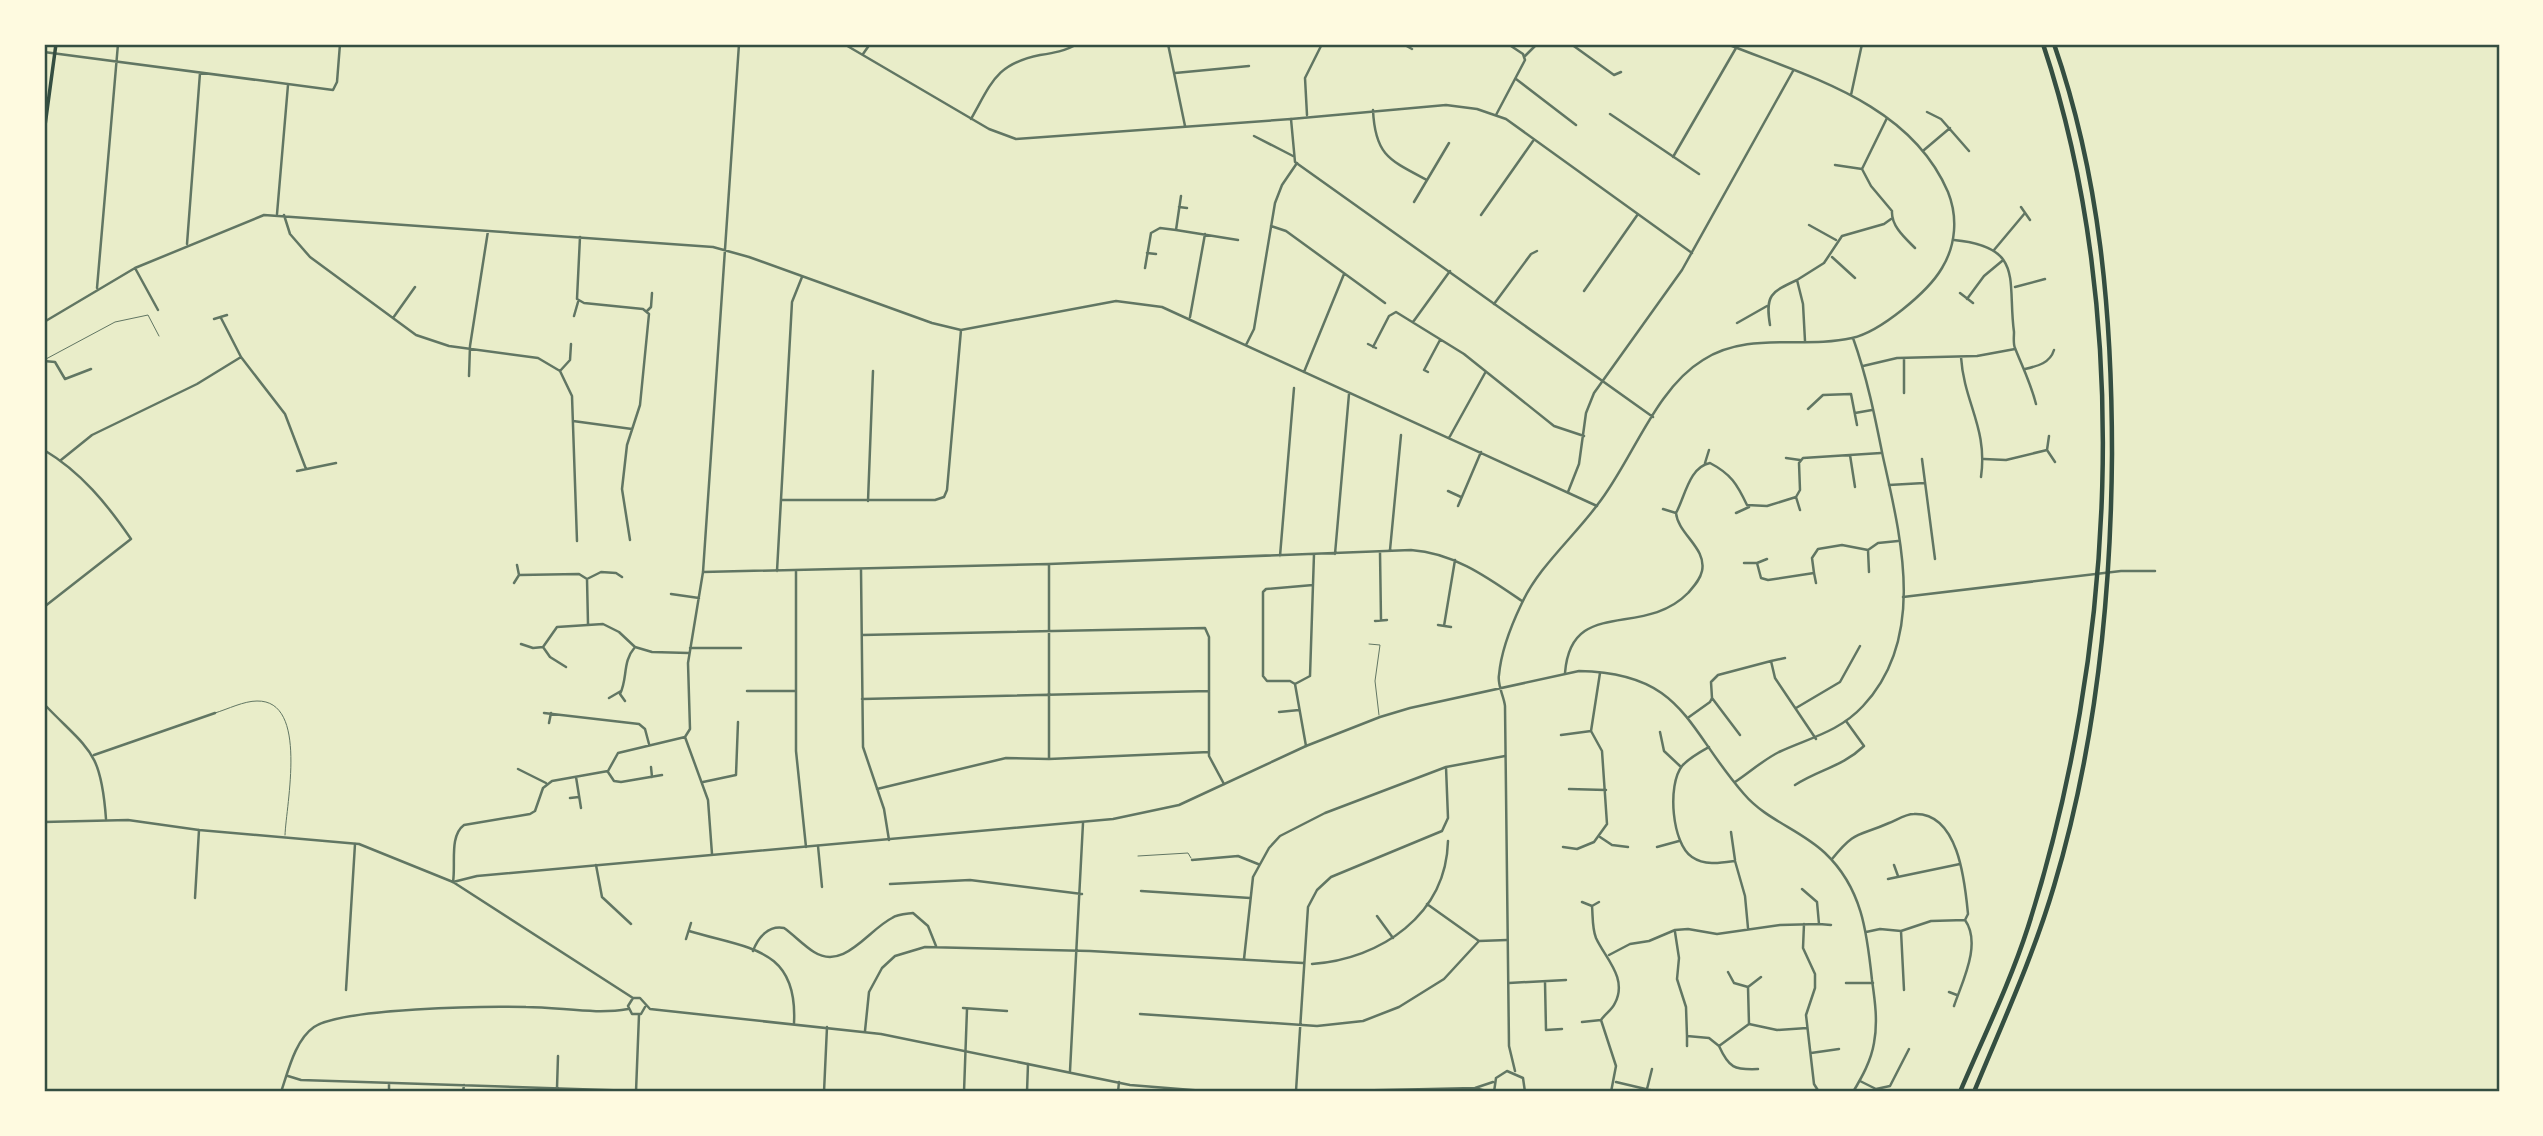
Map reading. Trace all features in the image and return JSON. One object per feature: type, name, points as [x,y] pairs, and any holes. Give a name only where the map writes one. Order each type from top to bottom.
[{"type":"highway","points":[[1960,1092],[2027,930],[2050,849],[2081,711],[2097,581],[2100,401],[2090,250],[2074,160],[2043,44]]},
{"type":"highway","points":[[1973,1092],[2021,979],[2054,886],[2092,713],[2109,581],[2112,401],[2102,249],[2086,158],[2054,44]]},
{"type":"main road","points":[[44,133],[56,44]]},
{"type":"street","points":[[97,289],[118,44]]},
{"type":"street","points":[[44,52],[335,89],[340,44]]},
{"type":"street","points":[[608,771],[618,753],[685,737],[690,729],[690,651],[703,572],[739,44]]},
{"type":"street","points":[[844,44],[996,133],[1022,140],[1446,105],[1496,115],[1534,139],[1692,253]]},
{"type":"street","points":[[863,54],[870,44]]},
{"type":"street","points":[[971,119],[1005,66],[1020,59],[1063,51],[1077,44]]},
{"type":"street","points":[[1168,44],[1185,126]]},
{"type":"street","points":[[1307,115],[1305,78],[1322,44]]},
{"type":"street","points":[[1404,44],[1412,49]]},
{"type":"street","points":[[1508,44],[1525,56]]},
{"type":"street","points":[[1496,115],[1525,56],[1537,44]]},
{"type":"street","points":[[1571,44],[1614,75],[1621,72]]},
{"type":"street","points":[[1475,1088],[1493,1082],[1507,1070],[1510,1056],[1505,706],[1499,675],[1522,601],[1597,506],[1680,377],[1704,359],[1743,344],[1853,338],[1888,320],[1922,294],[1940,272],[1954,240],[1951,199],[1940,173],[1924,150],[1887,118],[1851,95],[1727,44]]},
{"type":"street","points":[[1851,95],[1862,44]]},
{"type":"street","points":[[1673,157],[1736,48]]},
{"type":"street","points":[[1174,73],[1249,66]]},
{"type":"street","points":[[1567,492],[1579,464],[1586,413],[1603,382],[1692,253],[1793,71]]},
{"type":"street","points":[[187,244],[201,73]]},
{"type":"street","points":[[1516,79],[1576,125]]},
{"type":"street","points":[[277,214],[288,84]]},
{"type":"street","points":[[1373,110],[1376,140],[1385,155],[1427,180]]},
{"type":"street","points":[[1927,112],[1941,118],[1969,151]]},
{"type":"street","points":[[1610,114],[1699,174]]},
{"type":"street","points":[[1862,169],[1887,118]]},
{"type":"street","points":[[1291,119],[1293,156],[1297,163],[1653,417]]},
{"type":"street","points":[[1924,150],[1950,128]]},
{"type":"street","points":[[1254,136],[1293,156]]},
{"type":"street","points":[[1480,215],[1534,139]]},
{"type":"street","points":[[1414,202],[1448,143]]},
{"type":"street","points":[[1246,345],[1254,329],[1278,193],[1297,163]]},
{"type":"street","points":[[1835,165],[1862,169]]},
{"type":"street","points":[[1862,169],[1871,186],[1892,211],[1891,219],[1915,248]]},
{"type":"street","points":[[1176,230],[1181,196]]},
{"type":"street","points":[[1179,206],[1187,208]]},
{"type":"street","points":[[2021,207],[2030,220]]},
{"type":"street","points":[[1994,250],[2025,213]]},
{"type":"street","points":[[1584,291],[1638,214]]},
{"type":"street","points":[[44,322],[135,268],[187,244],[264,215],[725,250],[932,323],[961,330],[1116,301],[1162,307],[1597,506]]},
{"type":"street","points":[[284,215],[287,230],[299,248],[393,318],[427,339],[470,349],[538,358],[560,371],[570,390],[577,541]]},
{"type":"street","points":[[1737,323],[1767,306],[1776,290],[1815,271],[1831,256],[1836,240],[1848,232],[1884,224],[1891,219]]},
{"type":"street","points":[[1809,225],[1836,240]]},
{"type":"street","points":[[1271,226],[1286,231],[1385,303]]},
{"type":"street","points":[[1145,268],[1153,232],[1160,228],[1238,240]]},
{"type":"street","points":[[469,376],[470,349],[488,230]]},
{"type":"street","points":[[1229,238],[1230,232]]},
{"type":"street","points":[[1190,318],[1205,234]]},
{"type":"street","points":[[574,316],[579,301],[576,293],[580,237]]},
{"type":"street","points":[[1954,240],[1994,250],[2009,270],[2013,287],[2011,298],[2015,349],[2025,369],[2036,404]]},
{"type":"street","points":[[1494,304],[1531,254],[1537,251]]},
{"type":"street","points":[[1147,253],[1156,254]]},
{"type":"street","points":[[1831,256],[1855,278]]},
{"type":"street","points":[[1967,299],[1984,276],[2002,261]]},
{"type":"street","points":[[135,268],[158,310]]},
{"type":"street","points":[[1413,322],[1450,271]]},
{"type":"street","points":[[1304,372],[1344,274]]},
{"type":"street","points":[[777,571],[792,302],[802,277]]},
{"type":"street","points":[[2013,287],[2045,279]]},
{"type":"street","points":[[1797,280],[1803,304],[1805,341]]},
{"type":"street","points":[[393,318],[415,288]]},
{"type":"street","points":[[647,311],[651,307],[652,293]]},
{"type":"street","points":[[1960,293],[1973,303]]},
{"type":"street","points":[[579,301],[647,311]]},
{"type":"street","points":[[1767,306],[1770,324]]},
{"type":"street","points":[[630,540],[622,488],[632,429],[641,401],[650,318],[647,311]]},
{"type":"street","points":[[1368,344],[1375,347],[1382,325],[1394,311],[1485,372],[1554,426],[1584,436]]},
{"type":"street","points":[[214,318],[227,315]]},
{"type":"street","points":[[221,318],[241,358],[285,414],[306,469]]},
{"type":"street","points":[[782,500],[935,500],[946,494],[961,330]]},
{"type":"street","points":[[1735,782],[1772,756],[1816,739],[1846,721],[1876,690],[1891,664],[1901,633],[1903,597],[1889,485],[1863,366],[1853,338]]},
{"type":"street","points":[[1424,370],[1440,340]]},
{"type":"street","points":[[560,371],[570,360],[571,344]]},
{"type":"street","points":[[1863,366],[1904,357],[1961,357],[2015,349]]},
{"type":"street","points":[[2025,369],[2052,358],[2054,349]]},
{"type":"street","points":[[1904,357],[1904,393]]},
{"type":"street","points":[[1961,357],[1964,386],[1978,420],[1983,459],[1981,477]]},
{"type":"street","points":[[61,460],[92,435],[197,384],[241,358]]},
{"type":"street","points":[[45,360],[57,364],[65,379],[91,369]]},
{"type":"street","points":[[868,501],[873,371]]},
{"type":"street","points":[[1450,438],[1485,372]]},
{"type":"street","points":[[1280,556],[1294,388]]},
{"type":"street","points":[[1335,554],[1350,392]]},
{"type":"street","points":[[1808,409],[1823,396],[1851,394],[1857,425]]},
{"type":"street","points":[[1855,413],[1873,410]]},
{"type":"street","points":[[573,421],[632,429]]},
{"type":"street","points":[[1390,551],[1401,435]]},
{"type":"street","points":[[2049,436],[2047,450],[2055,462]]},
{"type":"street","points":[[1394,440],[1400,441]]},
{"type":"street","points":[[44,450],[61,460],[111,510],[131,539],[44,607]]},
{"type":"street","points":[[1676,513],[1693,475],[1705,463],[1709,450]]},
{"type":"street","points":[[1983,459],[2006,460],[2047,450]]},
{"type":"street","points":[[1458,506],[1481,452]]},
{"type":"street","points":[[1786,458],[1800,460],[1805,457],[1882,453]]},
{"type":"street","points":[[1850,455],[1855,486]]},
{"type":"street","points":[[1922,459],[1935,559]]},
{"type":"street","points":[[1736,513],[1749,506],[1774,504],[1796,497],[1799,492],[1800,460]]},
{"type":"street","points":[[297,471],[336,463]]},
{"type":"street","points":[[1705,463],[1714,465],[1733,478],[1749,506]]},
{"type":"street","points":[[1889,485],[1924,483]]},
{"type":"street","points":[[1448,492],[1461,497]]},
{"type":"street","points":[[1796,497],[1800,510]]},
{"type":"street","points":[[1565,673],[1569,647],[1589,626],[1666,611],[1698,583],[1703,569],[1701,556],[1676,513],[1663,509]]},
{"type":"street","points":[[1816,583],[1812,558],[1818,549],[1847,545],[1868,550],[1878,543],[1898,541]]},
{"type":"street","points":[[1868,550],[1869,572]]},
{"type":"street","points":[[703,572],[1049,565],[1390,551],[1437,552],[1456,559],[1522,601]]},
{"type":"street","points":[[1380,552],[1381,620]]},
{"type":"street","points":[[1295,684],[1310,676],[1314,554]]},
{"type":"street","points":[[1444,626],[1456,559]]},
{"type":"street","points":[[1744,562],[1757,563],[1767,559]]},
{"type":"street","points":[[1757,563],[1764,580],[1814,573]]},
{"type":"street","points":[[514,583],[519,575],[517,565]]},
{"type":"street","points":[[1049,565],[1049,760]]},
{"type":"street","points":[[861,570],[863,747],[877,789],[889,841]]},
{"type":"street","points":[[796,571],[796,751],[806,847]]},
{"type":"street","points":[[1903,597],[2121,571],[2155,571]]},
{"type":"street","points":[[519,575],[574,574],[587,579],[601,572],[616,573],[622,577]]},
{"type":"street","points":[[587,579],[588,624]]},
{"type":"street","points":[[1295,684],[1290,681],[1267,681],[1263,676],[1263,592],[1266,589],[1313,585]]},
{"type":"street","points":[[671,594],[699,598]]},
{"type":"street","points":[[1375,621],[1387,620]]},
{"type":"street","points":[[543,647],[556,627],[588,624],[605,625],[635,647],[652,652],[741,648]]},
{"type":"street","points":[[1438,625],[1451,627]]},
{"type":"street","points":[[862,635],[1205,628],[1209,632],[1209,752],[1224,784]]},
{"type":"street","points":[[521,644],[533,648],[543,647]]},
{"type":"street","points":[[1796,708],[1840,682],[1860,646]]},
{"type":"street","points":[[543,647],[550,657],[566,667]]},
{"type":"street","points":[[609,698],[624,687],[627,657],[635,647]]},
{"type":"street","points":[[1740,734],[1712,698],[1711,682],[1718,675],[1786,658]]},
{"type":"street","points":[[1771,661],[1775,678],[1816,739]]},
{"type":"street","points":[[1563,847],[1586,846],[1600,837],[1608,817],[1602,751],[1591,731],[1600,672]]},
{"type":"street","points":[[453,882],[474,876],[1083,823],[1179,805],[1306,746],[1410,708],[1565,673],[1600,672],[1655,686],[1689,717],[1752,802],[1805,836],[1832,859],[1856,895],[1866,932],[1876,1013],[1874,1045],[1860,1082],[1853,1092]]},
{"type":"street","points":[[1295,684],[1306,746]]},
{"type":"street","points":[[621,691],[625,701]]},
{"type":"street","points":[[747,691],[795,691]]},
{"type":"street","points":[[862,699],[1209,691]]},
{"type":"street","points":[[1689,717],[1712,698]]},
{"type":"street","points":[[44,704],[94,755],[102,774],[106,819]]},
{"type":"street","points":[[1279,712],[1298,710]]},
{"type":"street","points":[[94,755],[215,713]]},
{"type":"street","points":[[544,713],[639,724],[645,729],[649,745]]},
{"type":"street","points":[[549,723],[551,713]]},
{"type":"street","points":[[1846,721],[1869,752]]},
{"type":"street","points":[[701,782],[736,775],[738,722]]},
{"type":"street","points":[[1561,735],[1591,731]]},
{"type":"street","points":[[1660,732],[1664,751],[1681,767]]},
{"type":"street","points":[[685,737],[708,800],[712,854]]},
{"type":"street","points":[[1795,785],[1819,771],[1838,767],[1864,746]]},
{"type":"street","points":[[1709,747],[1681,767],[1673,793],[1679,841],[1685,852],[1695,860],[1714,863],[1735,861]]},
{"type":"street","points":[[877,789],[1000,759],[1049,760],[1209,752]]},
{"type":"street","points":[[1244,960],[1250,898],[1258,864],[1269,848],[1293,827],[1446,768],[1506,756]]},
{"type":"street","points":[[651,767],[652,777]]},
{"type":"street","points":[[1446,768],[1446,827],[1434,835],[1345,870],[1324,883],[1308,906],[1296,1092],[1475,1088],[1493,1092],[1493,1082]]},
{"type":"street","points":[[518,769],[547,784],[608,771]]},
{"type":"street","points":[[608,771],[618,782],[662,775]]},
{"type":"street","points":[[576,777],[581,808]]},
{"type":"street","points":[[453,882],[457,830],[472,821],[530,814],[535,811],[547,784]]},
{"type":"street","points":[[1569,789],[1606,790]]},
{"type":"street","points":[[570,798],[579,797]]},
{"type":"street","points":[[1832,859],[1856,834],[1912,813],[1922,814],[1948,833],[1961,864],[1968,914],[1965,920],[1956,923],[1931,921],[1902,931],[1866,932]]},
{"type":"street","points":[[44,822],[106,819],[355,844],[453,882],[633,998],[643,1000],[645,1007]]},
{"type":"street","points":[[1070,1071],[1082,894],[1083,823]]},
{"type":"street","points":[[195,898],[199,830]]},
{"type":"street","points":[[1731,832],[1735,861],[1746,901],[1748,930]]},
{"type":"street","points":[[1600,837],[1612,845],[1628,847]]},
{"type":"street","points":[[1312,964],[1358,956],[1393,938],[1411,924],[1427,904],[1444,873],[1448,841]]},
{"type":"street","points":[[1657,847],[1679,841]]},
{"type":"street","points":[[345,990],[355,844]]},
{"type":"street","points":[[818,846],[822,887]]},
{"type":"street","points":[[1192,860],[1238,856],[1258,864]]},
{"type":"street","points":[[1888,879],[1961,864]]},
{"type":"street","points":[[596,865],[602,897],[631,924]]},
{"type":"street","points":[[1894,865],[1898,876]]},
{"type":"street","points":[[890,884],[970,880],[1082,894]]},
{"type":"street","points":[[1802,890],[1817,902],[1819,924]]},
{"type":"street","points":[[1140,891],[1250,898]]},
{"type":"street","points":[[1582,902],[1592,906]]},
{"type":"street","points":[[1592,906],[1599,902]]},
{"type":"street","points":[[1427,904],[1479,941],[1507,940]]},
{"type":"street","points":[[1582,1022],[1601,1020],[1616,1002],[1619,990],[1609,955],[1594,931],[1592,906]]},
{"type":"street","points":[[753,951],[757,941],[769,929],[778,927],[784,928],[816,953],[826,956],[846,954],[870,932],[895,916],[913,913],[928,926],[936,946]]},
{"type":"street","points":[[1377,916],[1393,938]]},
{"type":"street","points":[[1954,1006],[1971,946],[1972,934],[1965,920]]},
{"type":"street","points":[[686,939],[691,923]]},
{"type":"street","points":[[1804,924],[1803,948],[1815,974],[1815,988],[1807,1007],[1807,1028],[1814,1084],[1819,1092]]},
{"type":"street","points":[[1609,955],[1630,944],[1649,941],[1675,930],[1688,929],[1717,934],[1804,924],[1830,925]]},
{"type":"street","points":[[1675,930],[1679,958],[1677,979],[1686,1007],[1687,1046]]},
{"type":"street","points":[[689,931],[753,951],[775,961],[788,975],[795,998],[794,1023]]},
{"type":"street","points":[[1902,931],[1904,990]]},
{"type":"street","points":[[1140,1014],[1317,1026],[1343,1024],[1383,1014],[1444,979],[1479,941]]},
{"type":"street","points":[[865,1031],[869,992],[882,968],[895,956],[909,950],[936,946],[1077,950],[1303,963]]},
{"type":"street","points":[[1728,972],[1734,983],[1748,987]]},
{"type":"street","points":[[1748,987],[1761,977]]},
{"type":"street","points":[[1509,983],[1566,980]]},
{"type":"street","points":[[1545,982],[1546,1030],[1562,1029]]},
{"type":"street","points":[[1846,983],[1873,982]]},
{"type":"street","points":[[1748,987],[1749,1024]]},
{"type":"street","points":[[1949,992],[1957,995]]},
{"type":"street","points":[[628,1009],[633,998]]},
{"type":"street","points":[[281,1092],[304,1038],[312,1028],[333,1018],[383,1012],[524,1006],[606,1011],[628,1009]]},
{"type":"street","points":[[645,1007],[678,1014],[865,1031],[1119,1083],[1217,1092]]},
{"type":"street","points":[[288,1076],[301,1080],[636,1092],[639,1015],[645,1007]]},
{"type":"street","points":[[628,1009],[632,1014],[639,1015]]},
{"type":"street","points":[[964,1092],[967,1051],[965,1009],[1007,1012]]},
{"type":"street","points":[[1601,1020],[1614,1053],[1615,1082],[1611,1092]]},
{"type":"street","points":[[1718,1046],[1749,1024],[1777,1030],[1807,1028]]},
{"type":"street","points":[[824,1092],[827,1027]]},
{"type":"street","points":[[1687,1036],[1709,1038],[1718,1046],[1728,1066],[1733,1069],[1758,1069]]},
{"type":"street","points":[[1810,1053],[1839,1049]]},
{"type":"street","points":[[1860,1082],[1876,1089],[1890,1086],[1909,1049]]},
{"type":"street","points":[[557,1088],[558,1056]]},
{"type":"street","points":[[1510,1056],[1515,1072]]},
{"type":"street","points":[[1027,1092],[1028,1064]]},
{"type":"street","points":[[1647,1089],[1653,1069]]},
{"type":"street","points":[[1507,1070],[1523,1078],[1525,1092]]},
{"type":"street","points":[[1615,1082],[1654,1091]]},
{"type":"street","points":[[389,1083],[389,1092]]},
{"type":"street","points":[[1118,1092],[1119,1083]]},
{"type":"street","points":[[463,1092],[464,1085]]},
{"type":"street","points":[[974,1092],[980,1092]]},
{"type":"lane","points":[[45,360],[115,322],[148,315],[159,336]]},
{"type":"lane","points":[[1369,644],[1380,645],[1375,681],[1380,718]]},
{"type":"lane","points":[[215,713],[254,700],[261,701],[277,710],[286,725],[292,757],[284,837]]},
{"type":"lane","points":[[1138,856],[1188,853],[1192,860]]}]
